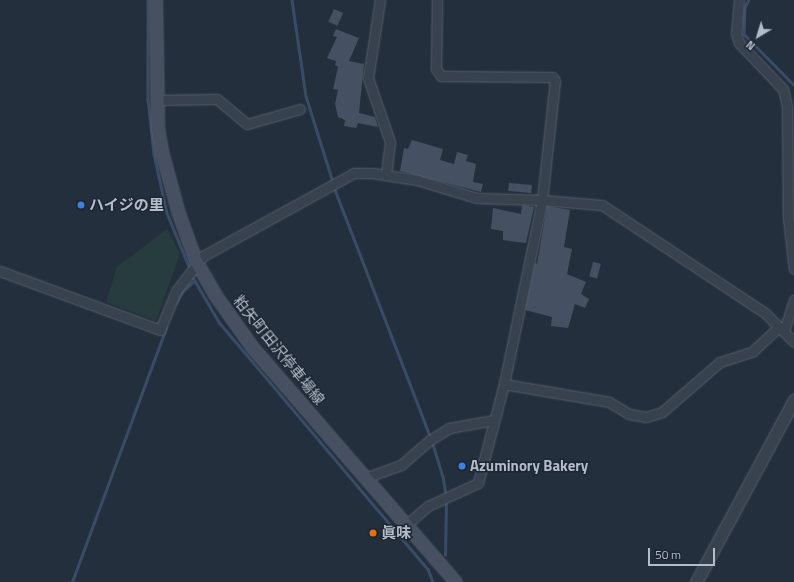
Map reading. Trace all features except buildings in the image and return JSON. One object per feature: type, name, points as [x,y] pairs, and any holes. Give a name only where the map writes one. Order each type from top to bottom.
[{"type":"main road","name":"粕矢町田沢停車場線","points":[[156,0],[158,129],[167,176],[196,261],[216,296],[253,348],[364,478],[456,582]]},
{"type":"street","points":[[380,0],[368,78],[390,142],[386,175]]},
{"type":"street","points":[[406,525],[421,510],[478,483],[504,384],[542,200],[555,78],[441,76],[436,69],[437,0]]},
{"type":"street","points":[[740,0],[736,33],[739,43],[783,90],[787,107],[786,173],[794,269]]},
{"type":"street","points":[[158,100],[217,99],[247,124],[300,109]]},
{"type":"street","points":[[0,271],[160,330],[176,291],[196,261],[219,245],[354,173],[386,175],[417,180],[477,198],[542,200],[602,205],[765,313],[794,342]]},
{"type":"street","points":[[504,384],[609,402],[629,414],[646,417],[662,412],[720,362],[753,350],[781,329],[794,300]]},
{"type":"street","points":[[696,582],[794,400]]},
{"type":"street","points":[[364,478],[395,468],[436,436],[449,428],[494,420]]},
{"type":"green space","points":[[167,229],[180,254],[156,321],[106,302],[117,267]]},
{"type":"waterway","points":[[148,0],[148,99],[154,154],[167,213],[190,269]]},
{"type":"waterway","points":[[292,0],[306,96],[333,182]]},
{"type":"waterway","points":[[749,0],[745,8],[744,34],[794,85]]},
{"type":"waterway","points":[[334,187],[433,444],[443,476],[446,496]]},
{"type":"waterway","points":[[191,274],[219,322],[428,569],[433,582]]},
{"type":"waterway","points":[[176,303],[183,291],[194,281]]},
{"type":"waterway","points":[[72,582],[166,328]]},
{"type":"waterway","points":[[445,555],[446,501]]},
{"type":"place","name":"ハイジの里","points":[[81,205]]},
{"type":"place","name":"Azuminory Bakery","points":[[462,466]]},
{"type":"place","name":"眞味","points":[[373,533]]}]
